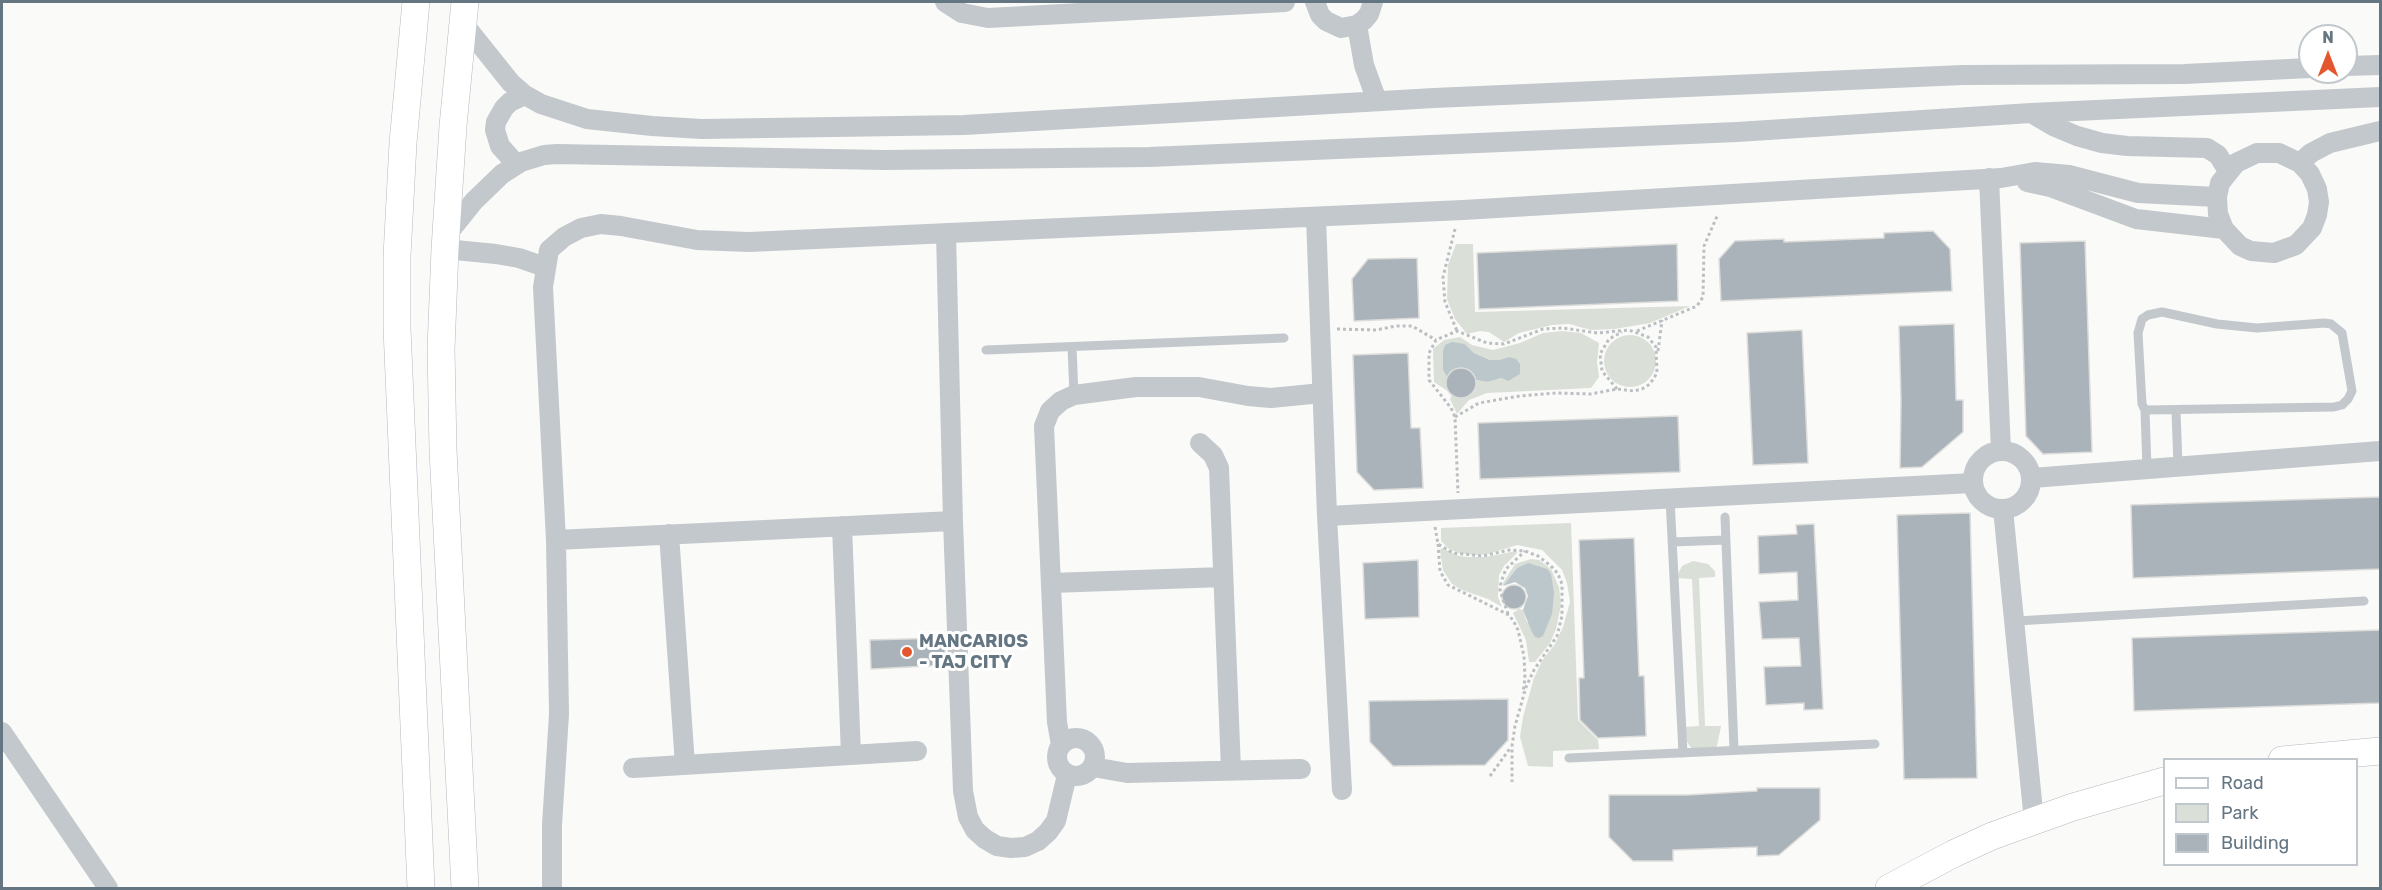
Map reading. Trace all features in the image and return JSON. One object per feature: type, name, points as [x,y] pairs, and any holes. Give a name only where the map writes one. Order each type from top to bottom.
[{"type":"main road","points":[[416,2],[403,143],[397,256],[397,328],[421,888]]},
{"type":"main road","points":[[464,12],[446,243],[441,349],[443,450],[465,888]]},
{"type":"main road","points":[[2294,758],[2380,751]]},
{"type":"main road","points":[[1889,888],[1953,854],[2034,820],[2114,794],[2163,781]]},
{"type":"street","points":[[945,2],[962,13],[988,18],[1285,2]]},
{"type":"street","points":[[1316,2],[1320,15],[1333,26],[1341,28],[1357,25],[1369,14],[1373,2]]},
{"type":"street","points":[[464,12],[511,83],[525,95],[557,110],[587,118],[702,129],[975,124],[1377,101],[1963,75],[2186,74],[2298,69]]},
{"type":"street","points":[[1357,25],[1364,64],[1377,101]]},
{"type":"street","points":[[2358,66],[2380,65]]},
{"type":"street","points":[[516,164],[504,153],[495,130],[496,122],[510,102],[525,95]]},
{"type":"street","points":[[545,267],[519,258],[446,243],[489,184],[516,164],[544,155],[570,153],[885,160],[1149,157],[1737,132],[2031,113],[2380,97]]},
{"type":"street","points":[[2031,113],[2061,130],[2102,143],[2127,146],[2207,148],[2223,160],[2228,171]]},
{"type":"street","points":[[2300,163],[2311,153],[2330,143],[2380,131]]},
{"type":"street","points":[[2268,152],[2279,153],[2300,163],[2310,174],[2317,189],[2319,202],[2312,228],[2296,245],[2274,253],[2251,251],[2240,246],[2224,229],[2218,214],[2217,197],[2220,183],[2228,171],[2246,157],[2268,152]]},
{"type":"street","points":[[552,888],[552,825],[559,714],[556,540],[543,295],[549,250],[564,237],[581,228],[601,224],[621,225],[697,240],[749,242],[1463,210],[1995,178],[2034,172],[2069,175],[2138,193],[2217,197]]},
{"type":"street","points":[[1995,178],[2050,187],[2136,219],[2224,229]]},
{"type":"street","points":[[1995,178],[2001,450]]},
{"type":"street","points":[[1316,217],[1327,516],[1342,790]]},
{"type":"street","points":[[946,233],[963,791],[968,817],[975,830],[997,846],[1025,847],[1038,841],[1056,820],[1067,775]]},
{"type":"street","points":[[1061,745],[1076,738],[1087,741],[1094,750],[1093,767],[1084,775],[1073,777],[1062,771],[1057,762],[1061,745],[1057,722],[1044,426],[1055,405],[1074,395],[1115,388],[1199,387],[1271,398],[1322,393]]},
{"type":"street","points":[[1200,443],[1214,455],[1219,468],[1231,771]]},
{"type":"street","points":[[2001,450],[2012,452],[2022,458],[2029,467],[2032,478],[2030,489],[2024,499],[2015,506],[2003,509],[1983,502],[1976,494],[1973,483],[1974,471],[1980,460],[1989,453],[2001,450]]},
{"type":"street","points":[[2032,478],[2380,451]]},
{"type":"street","points":[[1327,516],[1973,483]]},
{"type":"street","points":[[2003,509],[2016,621],[2034,820]]},
{"type":"street","points":[[556,540],[953,521]]},
{"type":"street","points":[[842,526],[851,755]]},
{"type":"street","points":[[669,534],[685,765]]},
{"type":"street","points":[[1051,584],[1223,577]]},
{"type":"street","points":[[2,734],[108,888]]},
{"type":"street","points":[[633,768],[916,751]]},
{"type":"street","points":[[1093,767],[1127,773],[1301,769]]},
{"type":"lane","points":[[2145,410],[2342,405],[2352,391],[2342,333],[2331,324],[2324,323],[2278,327],[2237,327],[2154,312],[2142,319],[2138,333],[2142,404],[2145,410],[2147,469]]},
{"type":"lane","points":[[986,350],[1284,338]]},
{"type":"lane","points":[[1072,347],[1074,395]]},
{"type":"lane","points":[[2176,411],[2178,466]]},
{"type":"lane","points":[[1670,499],[1683,753]]},
{"type":"lane","points":[[1725,517],[1734,750]]},
{"type":"lane","points":[[1672,542],[1726,540]]},
{"type":"lane","points":[[2016,621],[2364,602]]},
{"type":"lane","points":[[1569,758],[1875,744]]},
{"type":"path","points":[[1635,332],[1686,312],[1697,306],[1703,297],[1704,246],[1726,194]]},
{"type":"path","points":[[1457,331],[1445,302],[1443,277],[1454,231],[1463,210]]},
{"type":"path","points":[[1455,417],[1479,403],[1520,396],[1634,391],[1650,384],[1657,373],[1662,320]]},
{"type":"path","points":[[1320,331],[1348,328],[1376,330],[1412,326],[1436,340]]},
{"type":"path","points":[[1459,509],[1455,417],[1451,408],[1429,381],[1429,353],[1436,340],[1457,331],[1487,343],[1504,344],[1543,329],[1563,328],[1597,333],[1629,330],[1648,337],[1658,353]]},
{"type":"path","points":[[1617,390],[1602,371],[1600,354],[1609,339],[1629,330]]},
{"type":"path","points":[[1431,511],[1438,544],[1440,571],[1448,585],[1509,615]]},
{"type":"path","points":[[1438,544],[1453,553],[1470,556],[1483,556],[1509,550],[1525,551],[1538,556],[1558,574],[1563,596],[1562,616],[1557,636],[1534,670],[1521,705]]},
{"type":"path","points":[[1512,782],[1512,746],[1525,678],[1524,656],[1518,630],[1509,615],[1500,590],[1506,569],[1525,551]]},
{"type":"path","points":[[1490,776],[1512,746]]},
{"type":"green space","points":[[1456,244],[1473,244],[1475,312],[1690,306],[1650,323],[1615,329],[1591,330],[1569,324],[1552,325],[1519,333],[1504,342],[1489,332],[1480,331],[1467,334],[1455,319],[1447,299],[1448,265]]},
{"type":"green space","points":[[1562,331],[1581,333],[1599,343],[1597,362],[1599,377],[1591,388],[1487,393],[1469,400],[1457,414],[1450,399],[1452,395],[1467,397],[1475,391],[1476,380],[1488,382],[1501,378],[1508,381],[1509,357],[1490,360],[1474,353],[1465,344],[1443,370],[1447,377],[1449,392],[1434,382],[1433,349],[1444,340],[1460,337],[1472,345],[1493,350],[1520,343],[1543,333]]},
{"type":"green space","points":[[1625,335],[1635,335],[1649,342],[1656,361],[1649,380],[1635,387],[1625,387],[1615,383],[1608,376],[1604,366],[1604,356],[1608,346],[1615,339]]},
{"type":"green space","points":[[1571,523],[1578,720],[1598,740],[1599,749],[1553,751],[1553,767],[1528,766],[1520,737],[1523,717],[1534,678],[1563,627],[1570,602],[1567,583],[1562,570],[1542,550],[1517,545],[1488,554],[1459,553],[1449,549],[1441,541],[1441,528]]},
{"type":"green space","points":[[1442,548],[1459,556],[1468,557],[1486,557],[1516,551],[1517,553],[1504,566],[1499,575],[1498,597],[1502,607],[1452,584],[1443,570],[1440,550]]},
{"type":"green space","points":[[1531,559],[1539,560],[1551,569],[1559,587],[1561,605],[1556,629],[1550,643],[1535,662],[1529,662],[1526,640],[1513,613],[1519,609],[1523,610],[1527,622],[1549,621],[1517,568],[1503,586],[1515,564]]},
{"type":"green space","points":[[1693,561],[1708,564],[1715,571],[1715,577],[1699,578],[1705,726],[1721,726],[1717,746],[1711,750],[1692,749],[1687,742],[1684,727],[1699,726],[1692,579],[1676,578],[1682,566]]},
{"type":"shaded area","points":[[1452,342],[1465,344],[1474,353],[1490,360],[1509,357],[1516,359],[1520,364],[1520,374],[1508,381],[1501,378],[1488,382],[1476,380],[1471,372],[1458,369],[1447,377],[1443,370],[1443,351],[1445,345]]},
{"type":"shaded area","points":[[1528,563],[1547,569],[1551,574],[1554,593],[1552,614],[1543,636],[1539,638],[1535,637],[1532,632],[1523,610],[1528,596],[1525,588],[1515,582],[1503,586],[1517,568]]},
{"type":"building","points":[[1933,231],[1950,249],[1952,291],[1721,301],[1719,259],[1735,241],[1784,239],[1784,242],[1884,238],[1884,233]]},
{"type":"building","points":[[2085,241],[2092,452],[2043,454],[2026,436],[2020,243]]},
{"type":"building","points":[[1677,244],[1678,301],[1479,309],[1477,253]]},
{"type":"building","points":[[1417,258],[1419,318],[1354,321],[1352,279],[1368,259]]},
{"type":"building","points":[[1954,324],[1956,400],[1963,400],[1963,432],[1922,467],[1900,468],[1899,326]]},
{"type":"building","points":[[1802,330],[1808,463],[1753,465],[1747,333]]},
{"type":"building","points":[[1408,353],[1411,428],[1420,428],[1423,488],[1374,490],[1357,472],[1353,355]]},
{"type":"building","points":[[1461,368],[1472,372],[1476,383],[1472,394],[1461,398],[1450,394],[1446,383],[1450,372]]},
{"type":"building","points":[[1678,416],[1680,472],[1480,479],[1478,423]]},
{"type":"building","points":[[2380,497],[2380,569],[2133,578],[2131,505]]},
{"type":"building","points":[[1970,513],[1977,778],[1904,779],[1897,515]]},
{"type":"building","points":[[1814,524],[1823,709],[1804,710],[1804,703],[1766,705],[1764,667],[1801,666],[1799,638],[1762,639],[1759,602],[1798,600],[1797,572],[1759,574],[1758,536],[1797,534],[1796,525]]},
{"type":"building","points":[[1634,538],[1639,676],[1644,676],[1646,736],[1598,738],[1580,720],[1579,678],[1584,678],[1579,540]]},
{"type":"building","points":[[1418,560],[1419,617],[1365,619],[1363,563]]},
{"type":"building","points":[[1514,585],[1519,586],[1525,592],[1525,602],[1519,608],[1514,609],[1509,608],[1503,602],[1502,597],[1503,592],[1509,586]]},
{"type":"building","points":[[2380,630],[2380,703],[2134,711],[2132,638]]},
{"type":"building","name":"MANCARIOS - TAJ CITY","points":[[944,638],[946,665],[871,669],[870,640]]},
{"type":"building","points":[[1508,699],[1508,740],[1485,765],[1393,766],[1370,742],[1369,701]]},
{"type":"building","points":[[1757,788],[1820,788],[1820,820],[1779,855],[1757,856],[1757,847],[1673,850],[1673,861],[1633,861],[1609,837],[1609,795],[1687,795],[1757,791]]},
{"type":"place","name":"MANCARIOS - TAJ CITY","points":[[907,652]]}]
